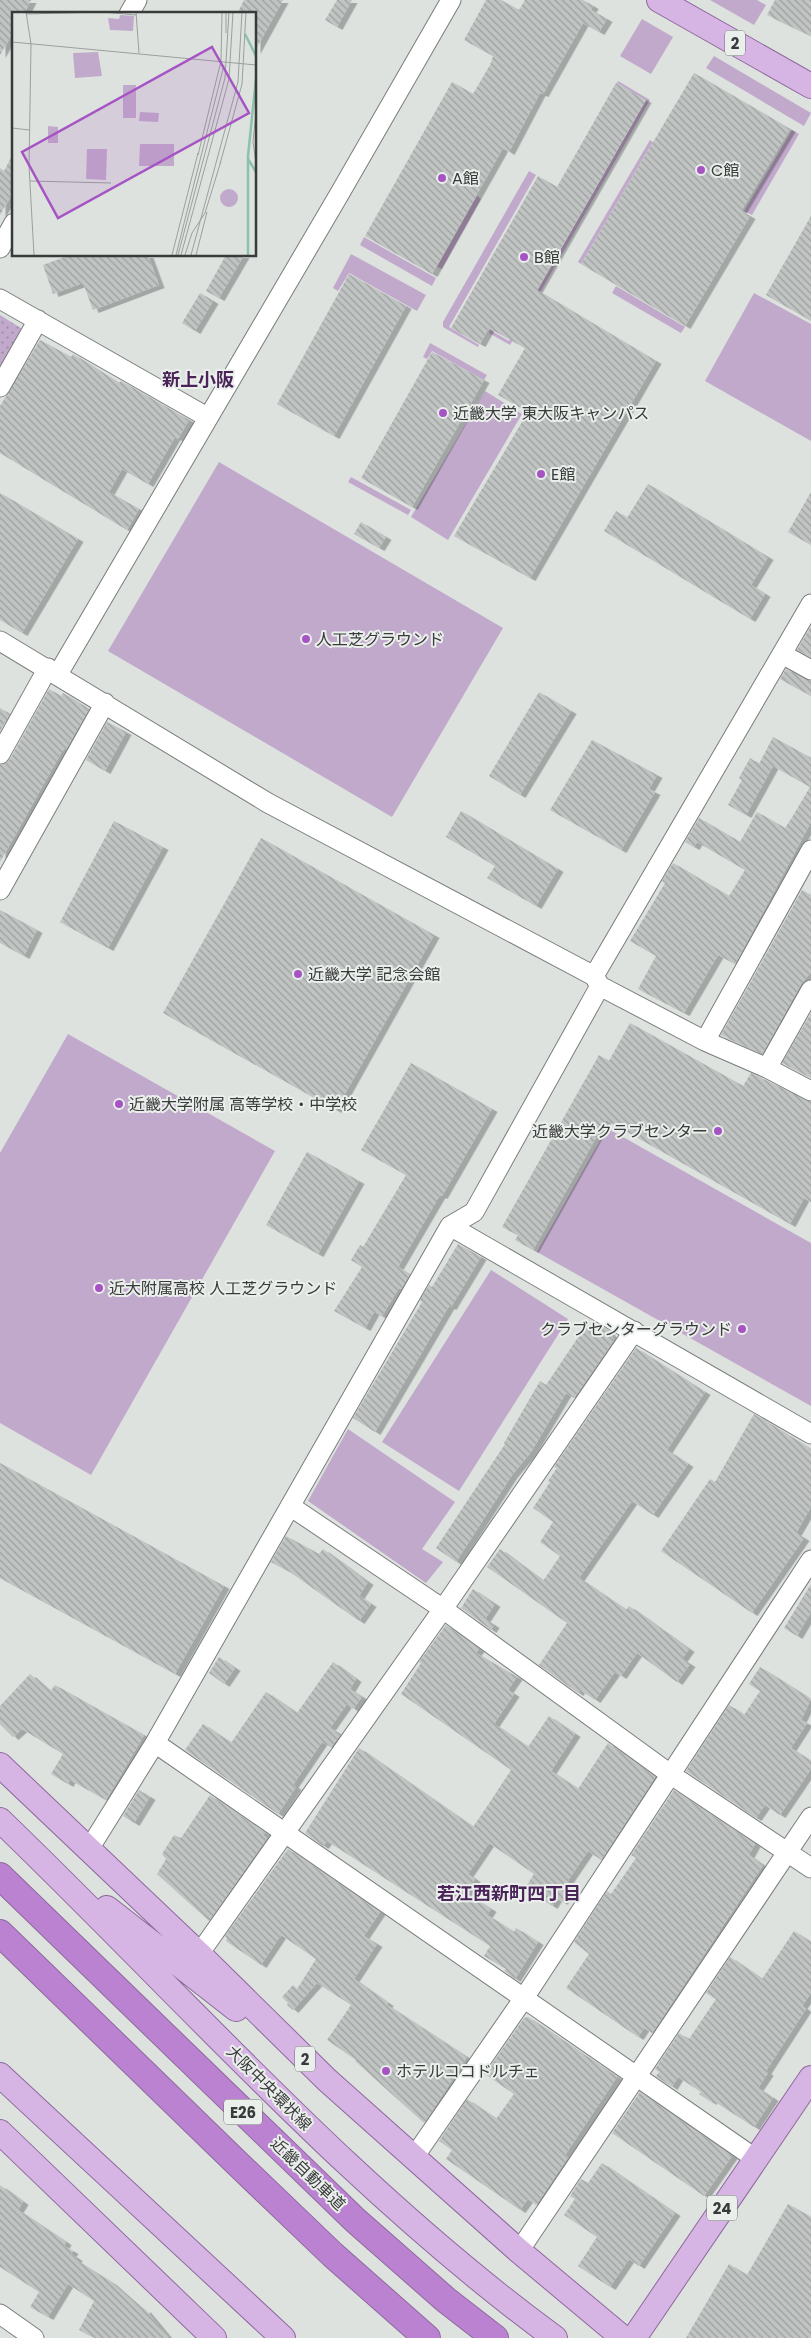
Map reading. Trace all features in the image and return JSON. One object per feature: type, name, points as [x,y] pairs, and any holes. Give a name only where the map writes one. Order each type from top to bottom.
[{"type":"highway","name":"近畿自動車道","points":[[0,1876],[355,2220],[446,2300],[495,2338]]},
{"type":"highway","name":"E26","points":[[0,1933],[238,2166],[333,2255],[427,2338]]},
{"type":"main road","name":"2","points":[[659,0],[811,86]]},
{"type":"main road","name":"2","points":[[0,1764],[199,1954],[326,2080],[519,2251],[623,2338]]},
{"type":"main road","name":"大阪中央環状線","points":[[0,1820],[322,2141],[461,2264],[555,2338]]},
{"type":"main road","points":[[26,1846],[326,2080]]},
{"type":"main road","points":[[0,2075],[283,2338]]},
{"type":"main road","name":"24","points":[[634,2338],[811,2078]]},
{"type":"main road","points":[[0,2132],[214,2338]]},
{"type":"street","points":[[130,12],[136,0]]},
{"type":"street","points":[[0,754],[53,671],[207,417],[340,194],[451,0]]},
{"type":"street","points":[[0,248],[12,227]]},
{"type":"street","points":[[0,299],[207,417]]},
{"type":"street","points":[[0,387],[38,320]]},
{"type":"street","points":[[89,1849],[155,1743],[450,1226],[474,1212],[597,981],[811,604]]},
{"type":"street","points":[[0,641],[53,671],[268,803],[705,1041],[767,1068],[811,1091]]},
{"type":"street","points":[[782,654],[811,670]]},
{"type":"street","points":[[0,890],[105,703]]},
{"type":"street","points":[[705,1041],[803,882],[811,850]]},
{"type":"street","points":[[767,1068],[811,990]]},
{"type":"street","points":[[450,1226],[811,1434]]},
{"type":"street","points":[[199,1954],[442,1609],[634,1331]]},
{"type":"street","points":[[290,1506],[442,1609],[670,1774],[811,1868]]},
{"type":"street","points":[[414,2157],[524,1998],[811,1560]]},
{"type":"street","points":[[155,1743],[756,2159]]},
{"type":"street","points":[[519,2251],[811,1817]]},
{"type":"street","points":[[0,2314],[34,2338]]},
{"type":"shaded area","points":[[710,0],[757,0],[766,5],[754,25]]},
{"type":"shaded area","points":[[642,19],[673,37],[651,74],[620,56]]},
{"type":"shaded area","points":[[714,56],[811,113],[804,126],[706,68]]},
{"type":"shaded area","points":[[618,81],[650,100],[510,345],[489,333],[490,330],[509,341],[646,100],[617,83]]},
{"type":"shaded area","points":[[792,130],[799,134],[752,215],[744,211]]},
{"type":"shaded area","points":[[650,140],[653,142],[581,264],[578,262]]},
{"type":"shaded area","points":[[529,171],[536,175],[449,327],[479,345],[478,347],[443,327],[443,322]]},
{"type":"shaded area","points":[[477,196],[481,199],[442,269],[437,267]]},
{"type":"shaded area","points":[[364,237],[436,278],[432,286],[360,245]]},
{"type":"shaded area","points":[[351,254],[426,295],[417,311],[349,273],[338,291],[333,288]]},
{"type":"shaded area","points":[[616,286],[685,327],[681,333],[612,293]]},
{"type":"shaded area","points":[[754,293],[811,324],[811,441],[705,381]]},
{"type":"shaded area","points":[[0,315],[24,330],[0,371]]},
{"type":"shaded area","points":[[430,343],[487,375],[484,380],[432,351],[427,359],[423,357]]},
{"type":"shaded area","points":[[485,391],[522,414],[448,540],[411,517]]},
{"type":"shaded area","name":"人工芝グラウンド","points":[[219,462],[503,628],[392,817],[108,651]]},
{"type":"shaded area","points":[[351,477],[411,510],[408,515],[348,482]]},
{"type":"shaded area","name":"近大附属高校 人工芝グラウンド","points":[[68,1034],[275,1151],[91,1475],[0,1423],[0,1153]]},
{"type":"shaded area","name":"クラブセンターグラウンド","points":[[607,1128],[811,1243],[811,1406],[537,1252]]},
{"type":"shaded area","points":[[491,1270],[568,1319],[459,1491],[382,1442]]},
{"type":"shaded area","points":[[348,1429],[455,1502],[422,1549],[443,1562],[426,1583],[308,1501]]},
{"type":"building","points":[[0,0],[31,0],[25,12],[12,12],[12,34],[0,55]]},
{"type":"building","points":[[244,0],[283,0],[256,49],[256,12],[238,12]]},
{"type":"building","points":[[337,0],[352,0],[337,27],[325,20]]},
{"type":"building","points":[[486,0],[501,0],[519,10],[525,0],[583,0],[593,6],[591,10],[607,19],[599,32],[583,23],[543,94],[540,93],[509,152],[503,148],[432,274],[365,236],[452,82],[473,94],[490,65],[493,56],[464,40]]},
{"type":"building","points":[[775,0],[811,0],[811,36],[767,15]]},
{"type":"building","name":"C館","points":[[694,73],[790,129],[741,211],[750,216],[685,326],[581,264]]},
{"type":"building","name":"E館","points":[[616,83],[646,100],[537,290],[656,361],[530,578],[454,536],[528,412],[498,395],[525,348],[489,328],[480,344],[451,328],[538,176],[557,187]]},
{"type":"building","points":[[12,156],[12,194],[0,215],[0,168],[4,171]]},
{"type":"building","points":[[811,216],[811,321],[766,295]]},
{"type":"building","points":[[67,256],[148,256],[159,285],[93,310],[83,283],[53,294],[43,265]]},
{"type":"building","points":[[225,256],[243,256],[219,298],[206,291]]},
{"type":"building","points":[[349,274],[406,306],[334,436],[277,404]]},
{"type":"building","points":[[200,293],[213,301],[195,331],[182,323]]},
{"type":"building","points":[[40,340],[71,357],[73,354],[119,383],[121,381],[189,420],[178,439],[175,437],[148,484],[122,469],[109,492],[139,509],[127,530],[0,453],[0,406]]},
{"type":"building","points":[[432,352],[484,380],[412,507],[361,478]]},
{"type":"building","points":[[648,484],[768,557],[751,585],[765,594],[750,619],[604,531],[616,511],[627,518]]},
{"type":"building","points":[[811,492],[811,545],[788,532]]},
{"type":"building","points":[[0,493],[78,539],[22,633],[0,620]]},
{"type":"building","points":[[361,522],[386,537],[379,548],[354,534]]},
{"type":"building","points":[[811,626],[811,657],[797,650]]},
{"type":"building","points":[[786,669],[811,681],[811,696],[780,679]]},
{"type":"building","points":[[49,689],[61,696],[63,693],[89,709],[66,749],[61,753],[0,862],[0,765],[10,759]]},
{"type":"building","points":[[539,692],[571,711],[520,795],[489,776]]},
{"type":"building","points":[[0,708],[10,714],[0,731]]},
{"type":"building","points":[[107,722],[126,732],[105,771],[86,760]]},
{"type":"building","points":[[773,737],[811,758],[811,822],[735,964],[718,955],[684,1013],[638,989],[656,956],[630,941],[665,883],[662,881],[673,863],[729,896],[745,870],[697,842],[694,847],[685,842],[699,818],[740,842],[757,812],[785,828],[810,787],[773,766],[746,815],[728,805],[742,780],[739,778],[750,758],[759,764]]},
{"type":"building","points":[[592,740],[657,775],[649,789],[655,792],[621,850],[550,810]]},
{"type":"building","points":[[461,811],[558,869],[536,906],[487,878],[495,866],[446,837]]},
{"type":"building","points":[[114,821],[163,847],[108,948],[60,922]]},
{"type":"building","name":"近畿大学 記念会館","points":[[261,838],[434,935],[336,1110],[163,1013]]},
{"type":"building","points":[[802,890],[811,895],[811,972],[801,984],[762,1054],[721,1035]]},
{"type":"building","points":[[0,910],[37,930],[24,956],[0,943]]},
{"type":"building","points":[[811,1013],[811,1078],[782,1063]]},
{"type":"building","name":"近畿大学クラブセンター","points":[[630,1023],[743,1086],[751,1073],[811,1102],[811,1202],[804,1198],[790,1224],[606,1120],[533,1250],[515,1240],[518,1235],[502,1227],[599,1055],[609,1061]]},
{"type":"building","points":[[411,1063],[492,1109],[442,1196],[440,1195],[398,1267],[410,1274],[382,1316],[374,1312],[365,1328],[334,1311],[362,1267],[351,1260],[360,1245],[363,1247],[406,1175],[361,1150]]},
{"type":"building","points":[[307,1152],[359,1181],[318,1254],[266,1225]]},
{"type":"building","points":[[458,1244],[481,1257],[451,1307],[449,1306],[375,1432],[353,1418],[422,1302],[420,1300],[429,1285],[432,1287]]},
{"type":"building","points":[[587,1324],[595,1330],[598,1324],[609,1331],[614,1340],[574,1398],[566,1393],[531,1452],[512,1475],[456,1562],[436,1548],[505,1444],[540,1381],[546,1385]]},
{"type":"building","points":[[636,1348],[705,1392],[667,1450],[688,1464],[653,1515],[632,1501],[579,1578],[626,1610],[629,1606],[689,1649],[682,1659],[690,1664],[677,1682],[637,1653],[621,1676],[615,1672],[595,1700],[580,1690],[578,1693],[539,1665],[567,1623],[487,1567],[500,1549],[543,1581],[560,1556],[540,1542],[553,1522],[533,1508],[550,1482],[548,1481],[557,1468],[554,1467]]},
{"type":"building","points":[[754,1414],[811,1449],[811,1507],[796,1533],[804,1538],[752,1613],[661,1551],[710,1479],[715,1482]]},
{"type":"building","points":[[0,1463],[224,1586],[175,1674],[0,1578]]},
{"type":"building","points":[[286,1536],[319,1554],[323,1549],[368,1582],[359,1596],[371,1604],[359,1621],[290,1572],[271,1562]]},
{"type":"building","points":[[811,1584],[811,1612],[797,1636],[784,1628]]},
{"type":"building","points":[[473,1589],[495,1604],[485,1619],[494,1625],[491,1630],[461,1608]]},
{"type":"building","points":[[446,1625],[479,1649],[476,1653],[517,1677],[508,1690],[514,1694],[494,1724],[528,1747],[549,1716],[575,1734],[551,1771],[578,1789],[608,1743],[655,1777],[601,1860],[588,1851],[567,1882],[572,1885],[562,1902],[557,1898],[552,1906],[525,1888],[534,1874],[489,1843],[468,1874],[475,1879],[466,1893],[491,1909],[487,1915],[514,1932],[516,1928],[538,1942],[515,1979],[504,1971],[506,1969],[484,1956],[490,1946],[327,1841],[323,1846],[305,1833],[359,1748],[473,1827],[488,1805],[511,1770],[401,1694],[421,1663],[419,1662]]},
{"type":"building","points":[[219,1657],[235,1668],[224,1684],[209,1673]]},
{"type":"building","points":[[333,1662],[356,1679],[350,1689],[362,1697],[353,1709],[347,1704],[330,1728],[341,1734],[331,1747],[322,1742],[293,1785],[296,1787],[278,1814],[185,1750],[203,1724],[231,1743],[266,1692],[297,1713]]},
{"type":"building","points":[[760,1667],[811,1699],[801,1720],[807,1723],[791,1748],[811,1761],[811,1769],[780,1815],[765,1805],[756,1818],[686,1771],[729,1705],[744,1715],[760,1691],[749,1684]]},
{"type":"building","points":[[30,1674],[50,1692],[55,1685],[144,1735],[106,1800],[70,1780],[68,1784],[51,1774],[63,1754],[22,1729],[13,1737],[0,1724],[0,1706]]},
{"type":"building","points":[[139,1790],[150,1797],[134,1823],[123,1816]]},
{"type":"building","points":[[674,1790],[755,1844],[749,1855],[763,1865],[652,2033],[644,2028],[638,2037],[566,1988],[589,1954],[574,1942],[607,1891],[611,1894],[636,1858],[631,1855]]},
{"type":"building","points":[[210,1795],[265,1833],[263,1835],[267,1838],[209,1921],[157,1874],[166,1859],[162,1854],[174,1835],[181,1838]]},
{"type":"building","points":[[288,1849],[380,1912],[364,1936],[377,1944],[354,1979],[388,2003],[387,2005],[467,2057],[424,2123],[356,2060],[327,2040],[351,2005],[317,1983],[293,2010],[287,2005],[288,2003],[282,1997],[293,1985],[297,1989],[316,1959],[281,1935],[261,1965],[226,1941],[227,1938],[225,1936]]},
{"type":"building","points":[[794,1931],[811,1942],[811,1993],[802,2006],[806,2009],[766,2071],[768,2073],[758,2088],[773,2098],[754,2127],[712,2100],[711,2102],[699,2094],[701,2092],[678,2077],[672,2087],[656,2076],[659,2072],[655,2069],[679,2033],[689,2039],[716,1999],[706,1993],[730,1957],[762,1979]]},
{"type":"building","points":[[528,2017],[617,2077],[565,2155],[568,2157],[536,2205],[528,2199],[520,2210],[446,2159],[452,2150],[439,2141],[467,2099],[496,2119],[514,2094],[485,2074],[524,2018]]},
{"type":"building","points":[[640,2092],[732,2156],[704,2196],[612,2133]]},
{"type":"building","points":[[602,2163],[675,2213],[639,2266],[629,2259],[610,2287],[578,2266],[597,2237],[564,2215],[575,2199],[570,2196],[581,2179],[588,2183]]},
{"type":"building","points":[[0,2185],[23,2202],[18,2210],[66,2242],[64,2246],[73,2251],[71,2254],[77,2258],[76,2260],[111,2282],[144,2311],[145,2309],[169,2338],[95,2338],[79,2330],[94,2301],[68,2284],[48,2317],[30,2307],[39,2292],[0,2267]]},
{"type":"building","points":[[788,2204],[811,2217],[811,2338],[686,2338],[729,2264],[747,2275]]},
{"type":"place","name":"C館","points":[[701,170]]},
{"type":"place","name":"A館","points":[[442,178]]},
{"type":"place","name":"B館","points":[[524,257]]},
{"type":"place","name":"近畿大学 東大阪キャンパス","points":[[443,413]]},
{"type":"place","name":"E館","points":[[541,474]]},
{"type":"place","name":"人工芝グラウンド","points":[[306,639]]},
{"type":"place","name":"近畿大学 記念会館","points":[[298,974]]},
{"type":"place","name":"近畿大学附属 高等学校・中学校","points":[[119,1104]]},
{"type":"place","name":"近畿大学クラブセンター","points":[[718,1131]]},
{"type":"place","name":"近大附属高校 人工芝グラウンド","points":[[99,1288]]},
{"type":"place","name":"クラブセンターグラウンド","points":[[742,1329]]},
{"type":"place","name":"ホテルココドルチェ","points":[[386,2071]]},
{"type":"district","name":"新上小阪","points":[[198,379]]},
{"type":"district","name":"若江西新町四丁目","points":[[509,1893]]}]
